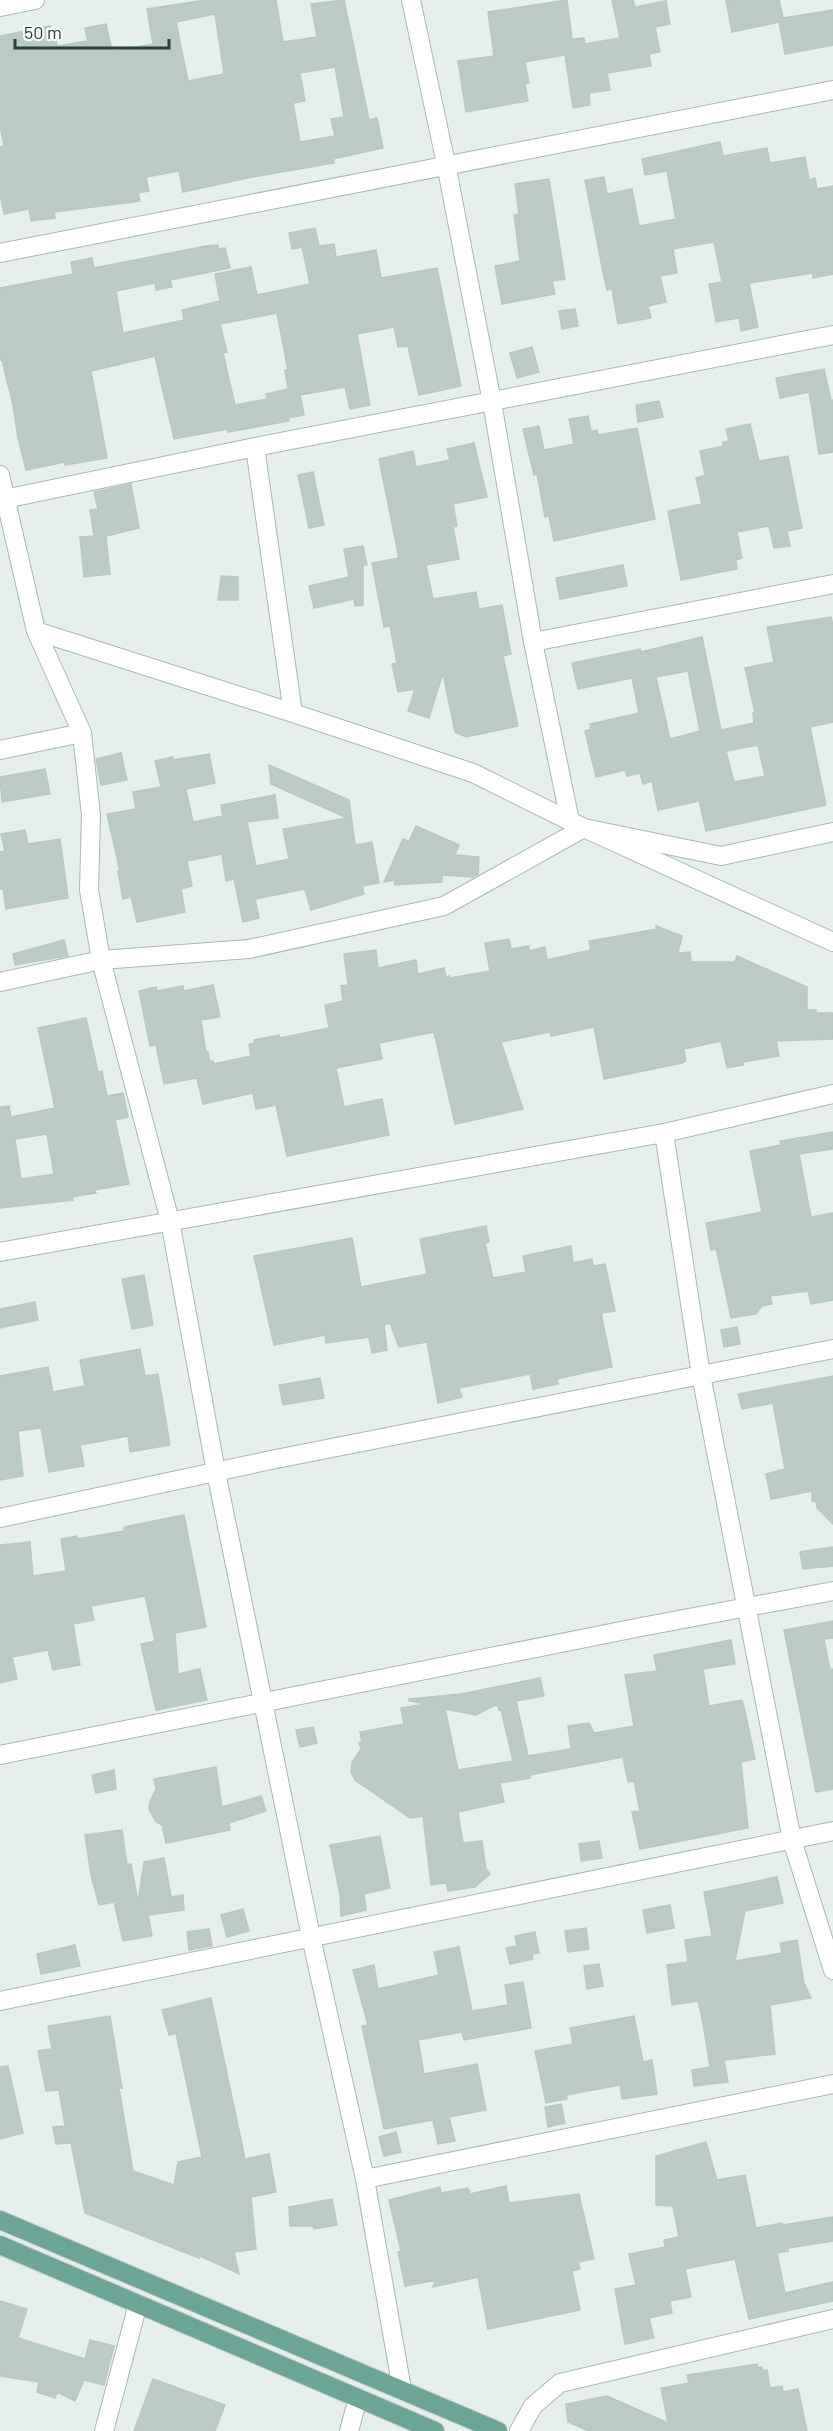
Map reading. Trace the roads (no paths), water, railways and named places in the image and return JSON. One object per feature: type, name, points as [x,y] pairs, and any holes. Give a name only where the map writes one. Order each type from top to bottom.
[{"type":"main road","points":[[0,2220],[498,2431]]},
{"type":"main road","points":[[0,2245],[435,2431]]},
{"type":"street","points":[[0,7],[36,0]]},
{"type":"street","points":[[411,0],[446,164],[492,402],[533,642],[577,825]]},
{"type":"street","points":[[0,253],[833,90]]},
{"type":"street","points":[[2,500],[255,447],[833,335]]},
{"type":"street","points":[[255,447],[292,713]]},
{"type":"street","points":[[0,475],[2,500],[36,632],[82,733],[91,815],[89,890],[101,960],[170,1221],[216,1472],[311,1937],[365,2179],[402,2389]]},
{"type":"street","points":[[533,642],[833,584]]},
{"type":"street","points":[[36,632],[473,773],[577,825],[833,942]]},
{"type":"street","points":[[0,750],[82,733]]},
{"type":"street","points":[[0,982],[101,960],[249,949],[444,906],[577,825],[720,856],[833,832]]},
{"type":"street","points":[[0,1252],[664,1133],[833,1094]]},
{"type":"street","points":[[664,1133],[701,1375],[792,1840],[833,1970]]},
{"type":"street","points":[[0,1518],[216,1472],[833,1349]]},
{"type":"street","points":[[0,1755],[833,1591]]},
{"type":"street","points":[[0,2001],[833,1831]]},
{"type":"street","points":[[365,2179],[833,2084]]},
{"type":"street","points":[[104,2431],[138,2304]]},
{"type":"street","points":[[519,2431],[533,2406],[560,2383],[833,2319]]},
{"type":"street","points":[[349,2431],[358,2398]]}]
